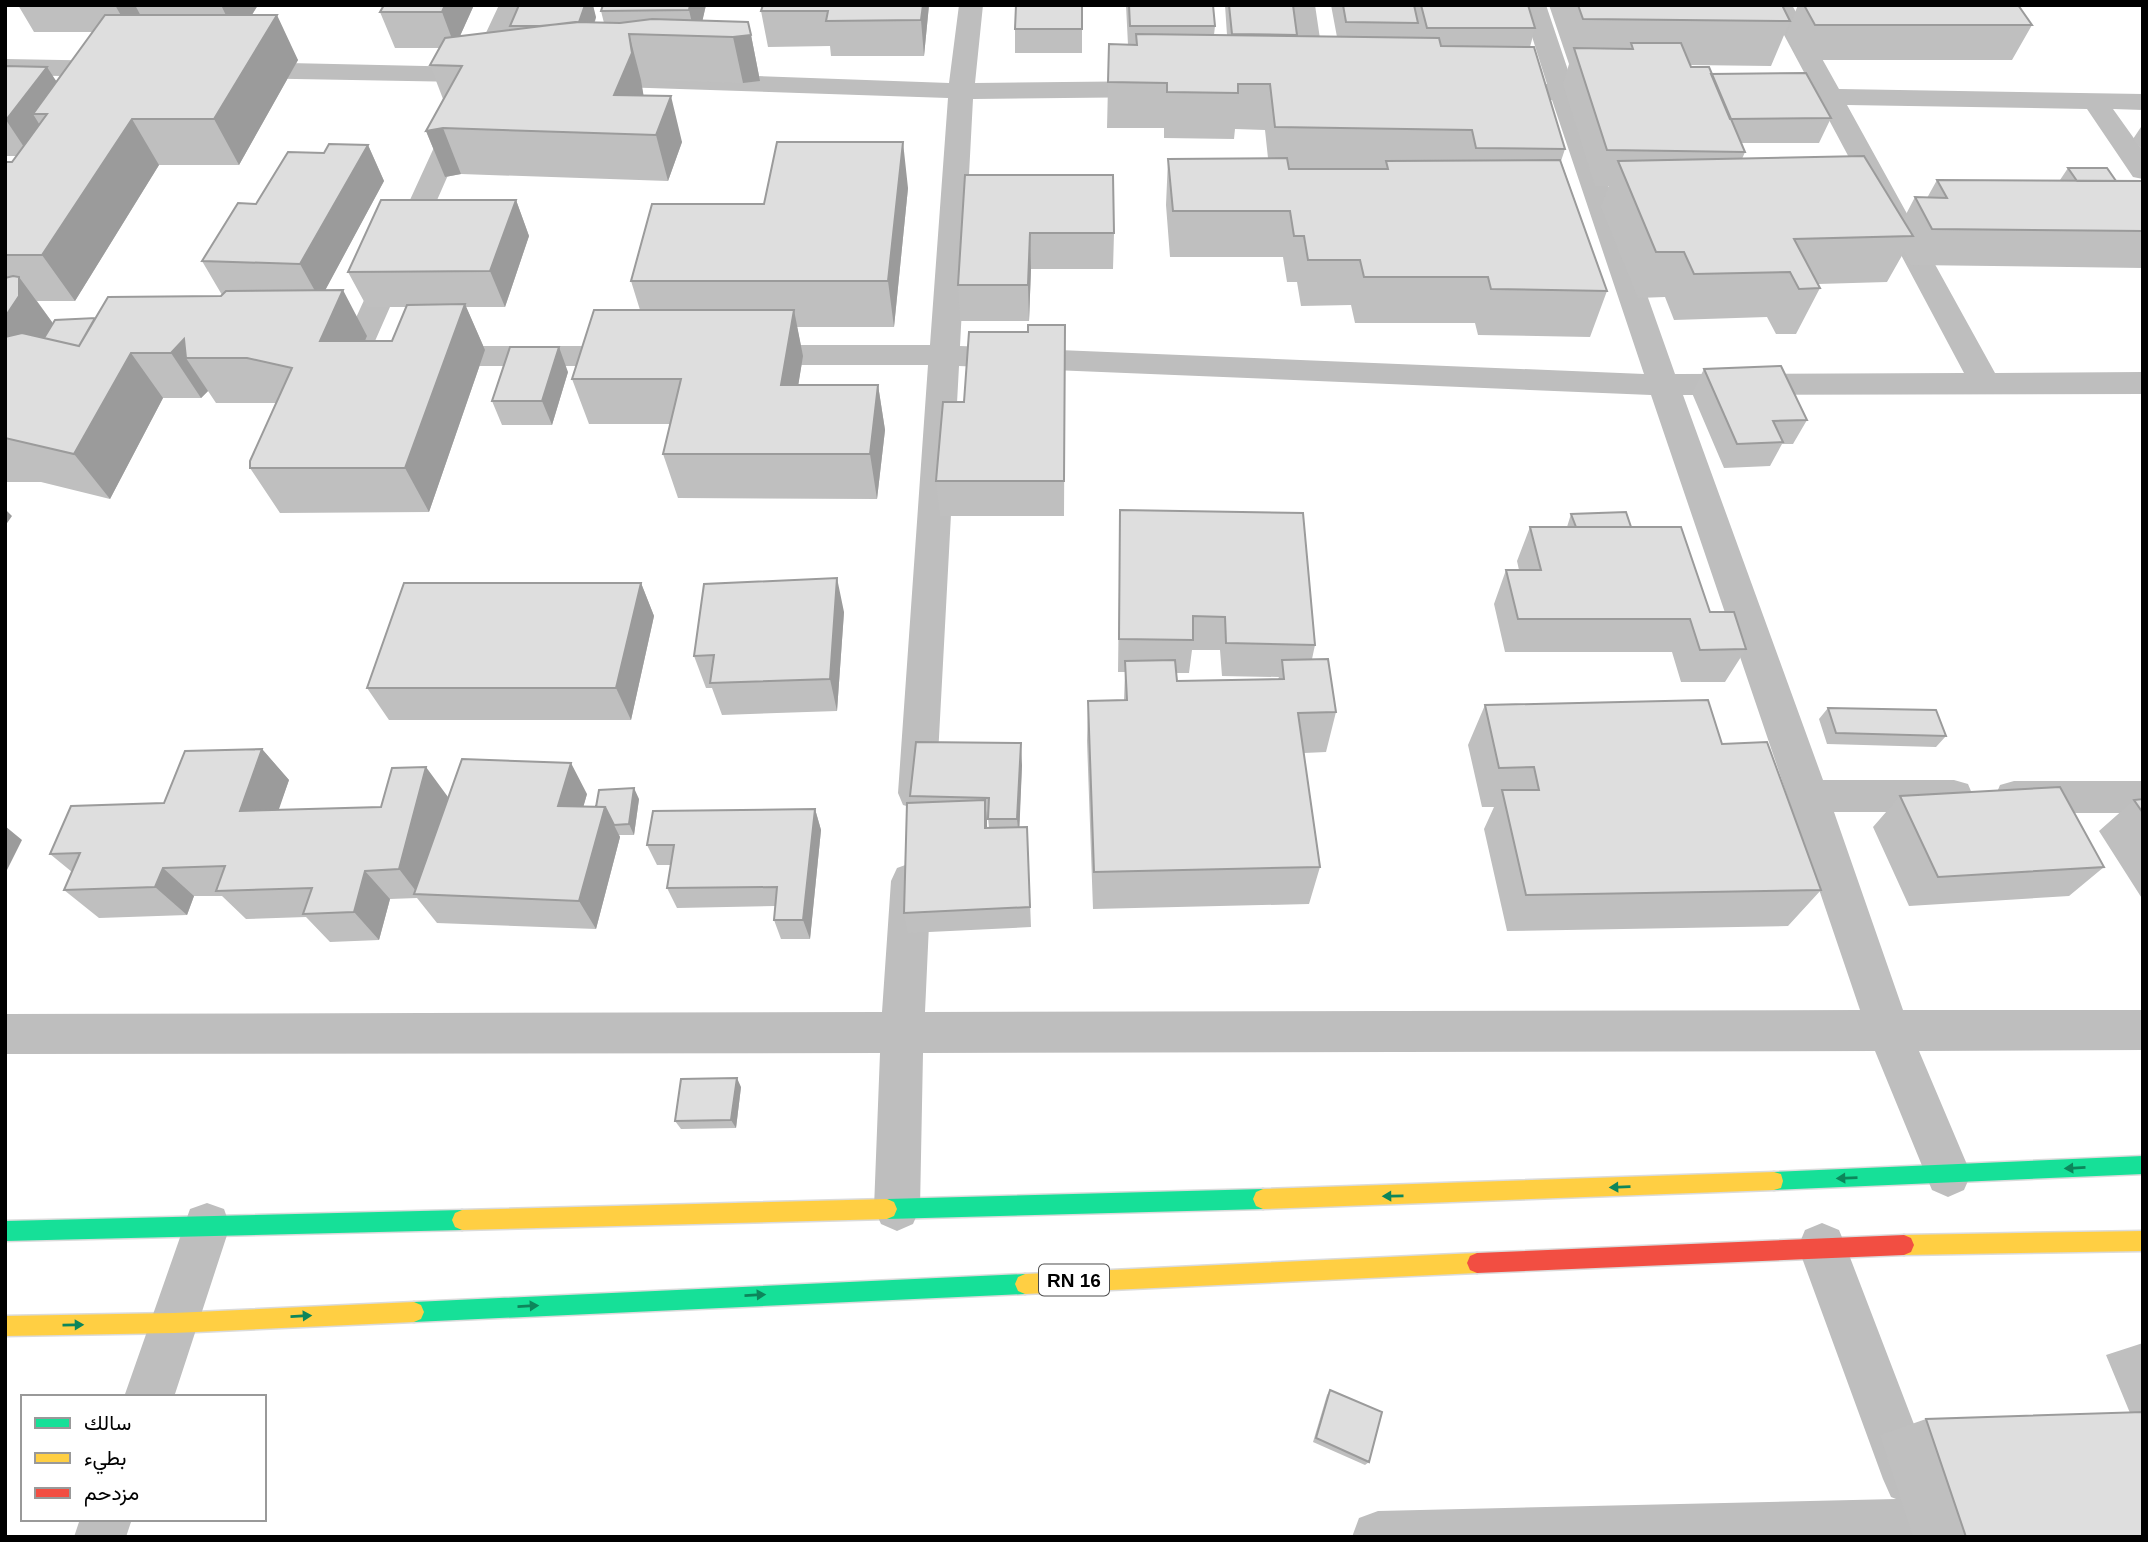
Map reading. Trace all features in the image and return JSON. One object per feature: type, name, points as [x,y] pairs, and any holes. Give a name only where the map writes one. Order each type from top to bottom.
[{"type":"main road","points":[[5,1231],[1443,1195],[2143,1165]]},
{"type":"main road","name":"RN 16","points":[[5,1326],[174,1322],[1822,1247],[2143,1241]]},
{"type":"street","points":[[511,5],[367,357],[655,356]]},
{"type":"street","points":[[897,1208],[902,1033],[961,91],[971,5]]},
{"type":"street","points":[[1303,5],[1315,88]]},
{"type":"street","points":[[1534,5],[1565,92],[1620,223],[1661,385],[1809,796],[1888,1029],[1948,1174]]},
{"type":"street","points":[[1780,5],[1832,98],[1898,228],[1984,382]]},
{"type":"street","points":[[5,67],[142,64],[123,92]]},
{"type":"street","points":[[220,70],[510,75]]},
{"type":"street","points":[[564,77],[961,91],[1179,89]]},
{"type":"street","points":[[1288,88],[1343,89]]},
{"type":"street","points":[[1468,90],[1645,94]]},
{"type":"street","points":[[1738,96],[2143,102]]},
{"type":"street","points":[[2095,102],[2143,171]]},
{"type":"street","points":[[724,356],[944,355],[1661,385],[2143,383]]},
{"type":"street","points":[[1809,796],[2143,797]]},
{"type":"street","points":[[5,1034],[2143,1030]]},
{"type":"street","points":[[150,1395],[207,1226]]},
{"type":"street","points":[[1378,1537],[1928,1531],[1822,1247]]},
{"type":"building","points":[[384,5],[445,5],[442,12],[380,12]]},
{"type":"building","points":[[519,5],[585,5],[579,22],[510,26]]},
{"type":"building","points":[[603,5],[690,5],[689,10],[601,11]]},
{"type":"building","points":[[763,5],[923,5],[921,20],[826,21],[828,11],[761,11]]},
{"type":"building","points":[[1016,5],[1082,5],[1082,29],[1015,29]]},
{"type":"building","points":[[1129,5],[1213,5],[1215,26],[1130,26]]},
{"type":"building","points":[[1229,5],[1293,5],[1297,35],[1232,34]]},
{"type":"building","points":[[1343,5],[1414,5],[1418,23],[1346,22]]},
{"type":"building","points":[[1421,5],[1528,5],[1535,28],[1427,28]]},
{"type":"building","points":[[1578,5],[1782,5],[1790,21],[1583,19]]},
{"type":"building","points":[[1804,5],[2018,5],[2032,25],[1815,25]]},
{"type":"building","points":[[105,15],[277,15],[214,119],[132,119],[42,255],[5,255],[5,162],[12,162],[47,114],[33,114]]},
{"type":"building","points":[[652,19],[748,22],[751,35],[733,37],[629,34],[632,53],[614,95],[671,96],[656,135],[443,128],[426,131],[462,66],[430,65],[445,38],[575,22],[620,23]]},
{"type":"building","points":[[1136,34],[1439,38],[1441,46],[1534,47],[1565,149],[1476,148],[1472,130],[1275,127],[1270,84],[1238,84],[1238,93],[1167,92],[1167,83],[1108,82],[1109,44],[1137,45]]},
{"type":"building","points":[[1631,43],[1681,43],[1691,67],[1709,67],[1745,152],[1607,150],[1574,48],[1633,49]]},
{"type":"building","points":[[5,66],[47,67],[6,120],[5,120]]},
{"type":"building","points":[[1806,73],[1831,118],[1730,119],[1711,74]]},
{"type":"building","points":[[777,142],[903,142],[888,281],[631,281],[652,204],[764,204]]},
{"type":"building","points":[[329,144],[368,145],[300,264],[202,261],[238,203],[256,204],[288,152],[324,153]]},
{"type":"building","points":[[1864,156],[1913,236],[1794,239],[1820,288],[1799,289],[1790,272],[1694,274],[1684,252],[1656,252],[1618,161]]},
{"type":"building","points":[[1287,158],[1289,169],[1388,169],[1386,161],[1560,160],[1607,291],[1491,289],[1488,277],[1364,277],[1360,260],[1308,260],[1304,236],[1294,236],[1290,211],[1173,211],[1168,159]]},
{"type":"building","points":[[2068,168],[2107,168],[2116,181],[2077,181]]},
{"type":"building","points":[[965,175],[1113,175],[1114,233],[1030,233],[1028,285],[958,285]]},
{"type":"building","points":[[1937,180],[2143,181],[2143,231],[1932,229],[1915,197],[1947,198]]},
{"type":"building","points":[[381,200],[516,200],[490,271],[348,272]]},
{"type":"building","points":[[19,277],[19,296],[5,317],[5,278]]},
{"type":"building","points":[[343,290],[320,341],[392,341],[407,305],[465,304],[405,468],[250,468],[250,461],[292,368],[247,358],[186,358],[184,339],[171,353],[131,353],[74,454],[5,438],[5,337],[22,333],[79,346],[108,297],[221,296],[226,291]]},
{"type":"building","points":[[594,310],[794,310],[781,385],[878,385],[870,454],[663,454],[681,379],[572,379]]},
{"type":"building","points":[[95,318],[79,346],[44,338],[55,320]]},
{"type":"building","points":[[1028,325],[1065,325],[1064,481],[936,481],[943,402],[964,402],[969,332],[1028,332]]},
{"type":"building","points":[[510,347],[559,347],[542,401],[492,401]]},
{"type":"building","points":[[1781,366],[1807,420],[1773,421],[1783,442],[1737,444],[1704,369]]},
{"type":"building","points":[[1120,510],[1303,513],[1315,645],[1226,643],[1225,617],[1193,616],[1193,640],[1119,639]]},
{"type":"building","points":[[1626,512],[1631,527],[1576,527],[1571,514]]},
{"type":"building","points":[[1530,527],[1681,527],[1710,612],[1734,612],[1746,649],[1700,650],[1690,619],[1518,619],[1506,570],[1541,570]]},
{"type":"building","points":[[837,578],[830,679],[710,683],[714,655],[694,656],[704,584]]},
{"type":"building","points":[[404,583],[641,583],[616,688],[367,688]]},
{"type":"building","points":[[1328,659],[1336,712],[1298,713],[1320,867],[1094,872],[1088,701],[1127,700],[1125,661],[1175,660],[1177,681],[1284,679],[1282,660]]},
{"type":"building","points":[[1708,700],[1722,744],[1767,742],[1821,890],[1526,895],[1502,790],[1539,790],[1534,767],[1499,768],[1485,705]]},
{"type":"building","points":[[1828,708],[1936,710],[1946,736],[1836,733]]},
{"type":"building","points":[[916,742],[1021,743],[1017,819],[988,819],[989,798],[910,796]]},
{"type":"building","points":[[262,749],[240,811],[381,807],[392,768],[426,767],[399,869],[365,871],[354,912],[303,914],[312,888],[216,891],[225,866],[163,868],[155,887],[64,890],[80,853],[50,854],[71,806],[164,803],[185,751]]},
{"type":"building","points":[[462,759],[571,763],[558,806],[605,807],[579,901],[414,894]]},
{"type":"building","points":[[2060,787],[2104,867],[1938,877],[1900,796]]},
{"type":"building","points":[[634,788],[629,824],[614,825],[605,807],[596,807],[599,790]]},
{"type":"building","points":[[2143,799],[2143,813],[2134,800]]},
{"type":"building","points":[[985,800],[985,828],[1027,827],[1030,907],[904,913],[907,803]]},
{"type":"building","points":[[815,809],[803,920],[774,920],[777,887],[667,888],[674,845],[647,845],[653,811]]},
{"type":"building","points":[[737,1078],[731,1120],[675,1121],[681,1079]]},
{"type":"building","points":[[1330,1390],[1382,1412],[1369,1462],[1316,1438]]},
{"type":"building","points":[[2143,1412],[2143,1537],[1966,1537],[1926,1419]]},
{"type":"traffic: fast","points":[[1774,1181],[2143,1165]]},
{"type":"traffic: fast","points":[[887,1209],[1263,1199]]},
{"type":"traffic: fast","points":[[5,1231],[462,1220]]},
{"type":"traffic: fast","points":[[414,1312],[1025,1284]]},
{"type":"traffic: slow","points":[[1263,1199],[1774,1181]]},
{"type":"traffic: slow","points":[[462,1220],[887,1209]]},
{"type":"traffic: slow","points":[[1904,1245],[2143,1241]]},
{"type":"traffic: slow","points":[[1025,1284],[1477,1263]]},
{"type":"traffic: slow","points":[[5,1326],[174,1323],[414,1312]]},
{"type":"traffic: jam","points":[[1477,1263],[1904,1245]]}]
